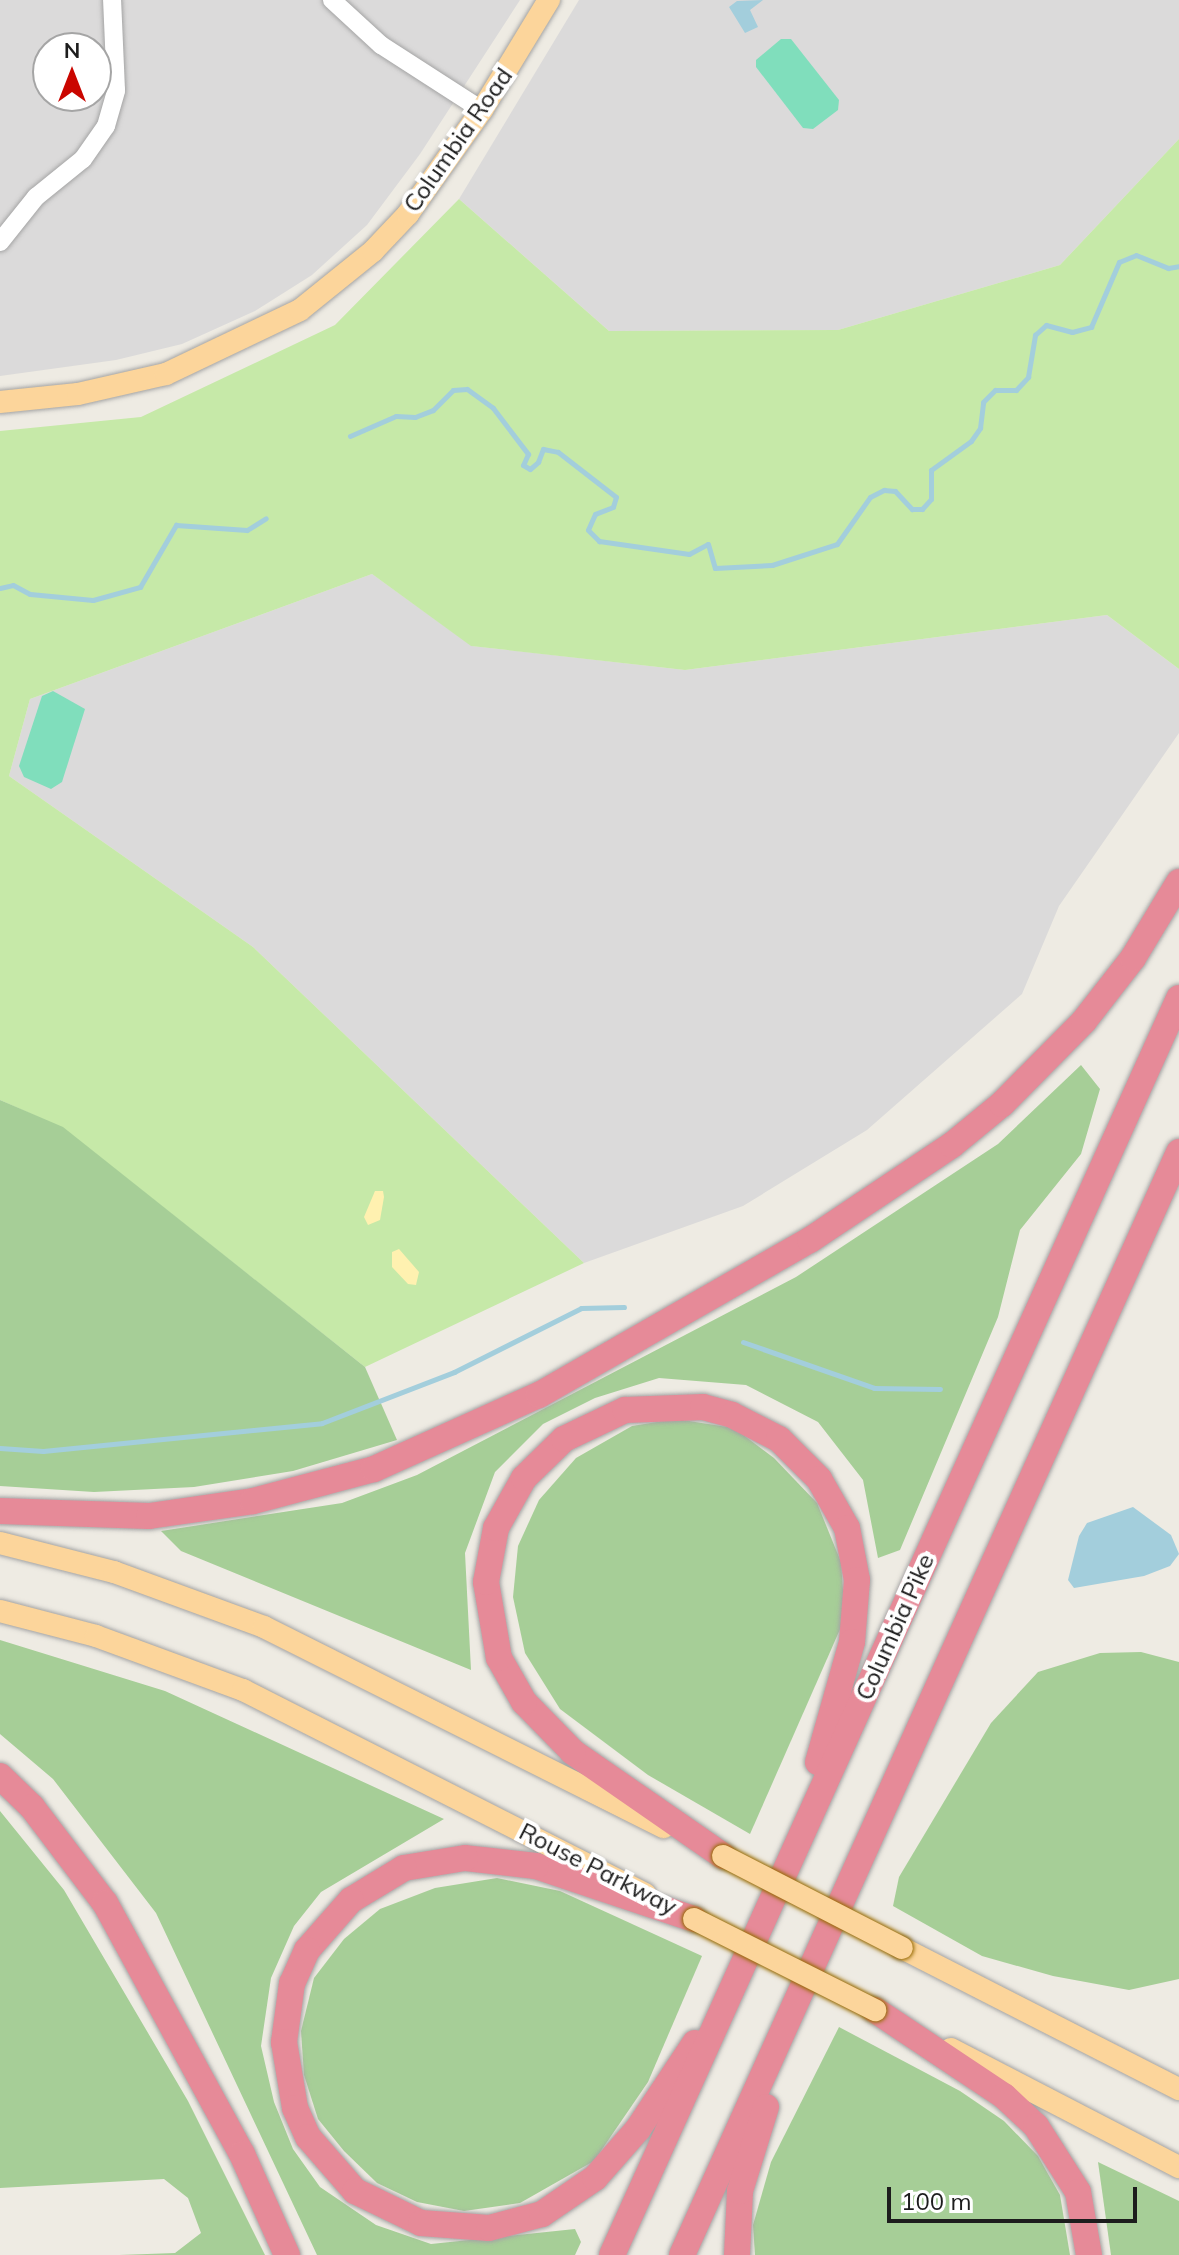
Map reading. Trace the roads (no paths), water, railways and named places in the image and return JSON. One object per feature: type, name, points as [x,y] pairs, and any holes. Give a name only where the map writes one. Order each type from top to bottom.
[{"type":"highway","points":[[0,1511],[149,1516],[266,1498],[374,1469],[539,1395],[810,1240],[952,1145],[1002,1104],[1084,1021],[1133,958],[1179,882]]},
{"type":"highway","name":"Columbia Pike","points":[[612,2255],[1179,998]]},
{"type":"highway","points":[[682,2255],[795,2011],[1179,1152]]},
{"type":"highway","points":[[723,1856],[563,1743],[510,1681],[492,1634],[489,1555],[509,1499],[564,1439],[625,1410],[703,1407],[757,1426],[802,1458],[847,1528],[857,1580],[852,1642],[838,1702],[768,1912]]},
{"type":"highway","points":[[0,1776],[32,1807],[105,1903],[242,2154],[287,2255]]},
{"type":"highway","points":[[694,1919],[575,1877],[498,1861],[430,1862],[379,1880],[326,1923],[292,1983],[284,2042],[286,2073],[308,2137],[355,2191],[421,2223],[489,2228],[542,2214],[595,2178],[638,2129],[738,1981]]},
{"type":"highway","points":[[875,2010],[1004,2096],[1036,2126],[1078,2192],[1089,2255]]},
{"type":"highway","points":[[737,2255],[740,2191],[795,2011]]},
{"type":"main road","name":"Columbia Road","points":[[0,402],[78,394],[166,374],[300,310],[339,281],[408,214],[482,110],[549,0]]},
{"type":"main road","points":[[0,1543],[114,1572],[264,1627],[723,1856],[1179,2089]]},
{"type":"main road","name":"Rouse Parkway","points":[[0,1611],[109,1640],[243,1690],[1179,2167]]},
{"type":"street","points":[[0,242],[36,197],[83,159],[106,126],[116,90],[112,0]]},
{"type":"street","points":[[332,0],[381,45],[482,110]]},
{"type":"water","points":[[763,0],[750,10],[758,27],[745,33],[729,7],[737,1]]},
{"type":"water","points":[[1133,1507],[1171,1535],[1179,1554],[1170,1566],[1144,1576],[1074,1588],[1068,1580],[1079,1536],[1087,1523]]},
{"type":"waterway","points":[[350,436],[396,416],[415,417],[433,410],[453,390],[467,389],[493,408],[528,454],[523,465],[530,469],[538,462],[543,449],[558,452],[616,497],[613,507],[595,514],[588,530],[599,541],[689,554],[708,544],[715,568],[772,565],[837,544],[870,497],[884,490],[895,491],[912,509],[922,509],[931,499],[931,470],[971,441],[980,428],[983,402],[995,390],[1016,390],[1028,377],[1035,335],[1046,325],[1072,332],[1091,327],[1119,262],[1136,255],[1168,268],[1179,266]]},
{"type":"waterway","points":[[0,588],[13,585],[30,594],[93,600],[140,587],[176,525],[247,530],[266,518]]},
{"type":"waterway","points":[[0,1448],[43,1451],[322,1423],[454,1372],[581,1308],[624,1307]]},
{"type":"waterway","points":[[743,1342],[874,1388],[940,1389]]}]
